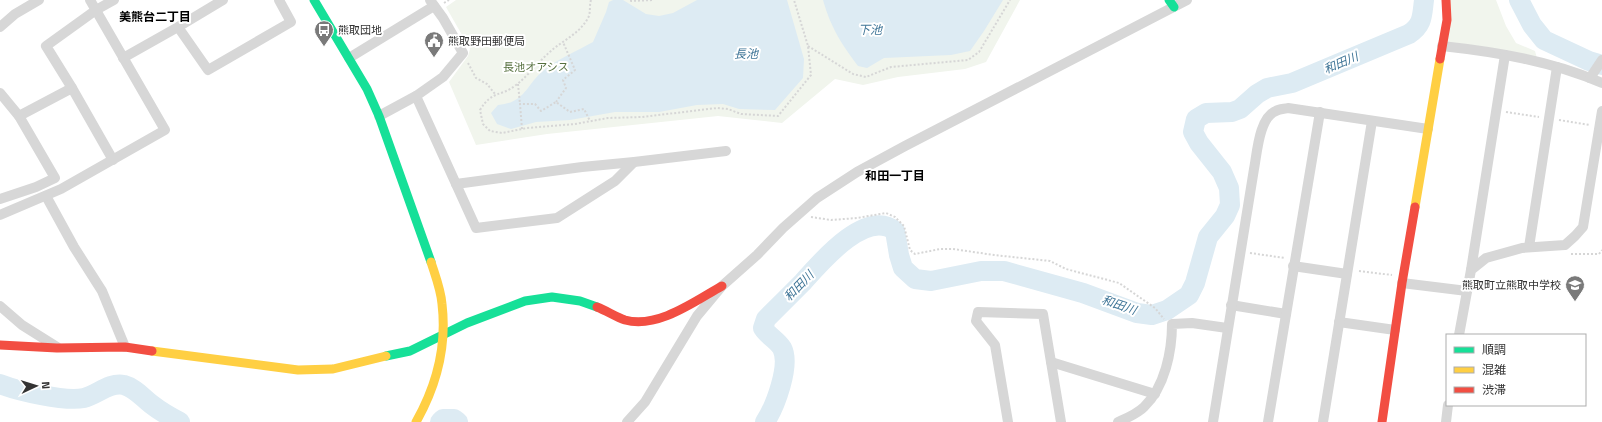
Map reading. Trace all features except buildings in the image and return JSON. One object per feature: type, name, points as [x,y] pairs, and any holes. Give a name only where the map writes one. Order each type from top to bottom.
[{"type":"street","points":[[0,27],[15,14],[39,0]]},
{"type":"street","points":[[0,215],[46,196],[165,130],[90,0]]},
{"type":"street","points":[[113,160],[46,46],[96,10],[114,0]]},
{"type":"street","points":[[123,58],[223,0]]},
{"type":"street","points":[[178,27],[208,70],[291,22],[278,0]]},
{"type":"street","points":[[314,0],[367,88],[379,116],[430,256],[442,302],[444,335],[437,374],[427,402],[416,422]]},
{"type":"street","points":[[627,422],[645,402],[697,316],[722,286],[817,198],[857,172],[977,107],[1088,52],[1171,3],[1187,0]]},
{"type":"street","points":[[1382,422],[1402,280],[1447,20],[1446,0]]},
{"type":"street","points":[[349,58],[432,3],[463,53],[443,77],[416,96],[379,116]]},
{"type":"street","points":[[1442,46],[1505,55],[1592,74],[1602,83]]},
{"type":"street","points":[[1459,334],[1471,270],[1505,55]]},
{"type":"street","points":[[1592,74],[1602,60]]},
{"type":"street","points":[[1529,247],[1557,66]]},
{"type":"street","points":[[19,116],[72,88]]},
{"type":"street","points":[[0,93],[19,116],[55,178],[36,187],[0,199]]},
{"type":"street","points":[[416,96],[476,228],[557,218],[615,180],[634,162]]},
{"type":"street","points":[[1213,422],[1227,328],[1254,169],[1261,133],[1266,119],[1275,111],[1288,108],[1428,129]]},
{"type":"street","points":[[1471,270],[1486,258],[1529,247],[1565,245],[1583,227],[1602,111]]},
{"type":"street","points":[[1268,422],[1320,112]]},
{"type":"street","points":[[1323,422],[1372,121]]},
{"type":"street","points":[[456,184],[582,167],[726,151]]},
{"type":"street","points":[[46,196],[74,247],[102,291],[126,347]]},
{"type":"street","points":[[1294,263],[1348,271]]},
{"type":"street","points":[[1402,280],[1467,291]]},
{"type":"street","points":[[0,345],[57,348],[126,347],[298,370],[333,369],[410,351],[501,308],[525,301],[552,297],[580,301],[626,320],[647,321],[669,316],[722,286]]},
{"type":"street","points":[[1231,305],[1286,314]]},
{"type":"street","points":[[0,306],[22,325],[57,348]]},
{"type":"street","points":[[1008,422],[994,345],[976,321],[978,312],[1043,314],[1061,422]]},
{"type":"street","points":[[1339,322],[1395,330]]},
{"type":"street","points":[[1118,422],[1131,416],[1144,407],[1154,394],[1167,365],[1172,340],[1172,324],[1192,323],[1227,328]]},
{"type":"street","points":[[1051,362],[1154,394]]},
{"type":"street","points":[[1446,422],[1448,406]]},
{"type":"path","points":[[591,0],[589,17],[579,30],[552,50],[518,83],[505,92],[495,94],[486,101],[480,110],[483,124],[490,131],[502,134],[522,129],[575,124],[608,118],[642,117],[717,108],[728,109],[741,114],[778,116],[811,75],[808,46],[794,0]]},
{"type":"path","points":[[631,0],[654,0]]},
{"type":"path","points":[[808,46],[853,74],[866,77],[891,67],[968,60],[979,52],[1010,0]]},
{"type":"path","points":[[520,104],[535,104],[541,111],[556,102],[566,88],[563,80],[575,70],[563,42]]},
{"type":"path","points":[[463,53],[476,78],[487,84],[495,94]]},
{"type":"path","points":[[518,83],[522,129]]},
{"type":"path","points":[[556,102],[570,112],[584,109],[590,121]]},
{"type":"path","points":[[798,214],[831,220],[857,218],[886,213],[895,217],[904,226],[910,250],[915,254],[940,249],[953,249],[994,256],[1050,261],[1066,269],[1119,283],[1154,308],[1162,318]]},
{"type":"path","points":[[1241,251],[1294,263]]},
{"type":"path","points":[[1348,271],[1402,280]]},
{"type":"green space","name":"長池オアシス","points":[[456,0],[1020,0],[986,62],[965,69],[898,77],[863,85],[835,79],[782,123],[718,116],[547,134],[476,145],[449,82],[468,56],[470,49],[446,7]]},
{"type":"green space","points":[[1446,0],[1496,0],[1506,26],[1516,43],[1535,51],[1538,62],[1442,46]]},
{"type":"water","name":"長池","points":[[613,0],[623,0],[646,14],[659,16],[673,13],[697,0],[787,0],[804,59],[803,78],[775,110],[739,109],[723,104],[697,105],[659,112],[615,112],[570,120],[536,122],[511,129],[497,124],[491,113],[498,105],[507,104],[514,101],[520,97],[543,71],[561,59],[593,42],[609,2]]},
{"type":"water","name":"下池","points":[[823,0],[1003,0],[970,51],[951,55],[884,58],[867,68],[858,66],[842,42],[829,19]]},
{"type":"waterway","name":"和田川","points":[[765,422],[781,386],[785,365],[782,348],[763,328],[766,319],[832,251],[858,232],[871,227],[883,226],[895,231],[903,268],[915,279],[931,281],[981,271],[1004,271],[1083,293],[1137,313],[1152,315],[1167,310],[1189,295],[1195,283],[1208,237],[1225,216],[1230,205],[1229,188],[1222,172],[1199,143],[1193,132],[1196,119],[1206,113],[1232,112],[1240,109],[1257,94],[1267,88],[1292,83],[1409,34],[1414,31],[1421,20],[1424,0]]},
{"type":"waterway","name":"和田川","points":[[1519,0],[1532,25],[1544,40],[1589,61],[1602,65]]},
{"type":"waterway","name":"和田川","points":[[0,384],[18,390],[42,395],[76,399],[84,398],[113,385],[124,385],[135,390],[158,409],[180,422]]},
{"type":"waterway","name":"和田川","points":[[440,422],[443,419],[454,419],[458,422]]},
{"type":"traffic: fast","points":[[314,0],[367,89],[379,116],[431,262]]},
{"type":"traffic: fast","points":[[1169,0],[1174,7]]},
{"type":"traffic: fast","points":[[386,356],[410,351],[467,323],[525,301],[552,297],[580,301],[597,307]]},
{"type":"traffic: slow","points":[[1415,207],[1440,59]]},
{"type":"traffic: slow","points":[[416,422],[430,394],[442,350],[443,320],[441,299],[438,283],[431,262]]},
{"type":"traffic: slow","points":[[152,351],[298,370],[333,369],[386,356]]},
{"type":"traffic: jam","points":[[1440,59],[1447,20],[1446,0]]},
{"type":"traffic: jam","points":[[1382,422],[1402,283],[1415,207]]},
{"type":"traffic: jam","points":[[597,307],[625,320],[638,322],[650,321],[676,312],[722,286]]},
{"type":"traffic: jam","points":[[0,345],[57,348],[125,347],[152,351]]},
{"type":"place","name":"熊取団地","points":[[324,47]]},
{"type":"place","name":"熊取野田郵便局","points":[[434,58]]},
{"type":"place","name":"熊取町立熊取中学校","points":[[1575,302]]},
{"type":"district","name":"美熊台二丁目","points":[[155,17]]},
{"type":"district","name":"和田一丁目","points":[[895,176]]}]
